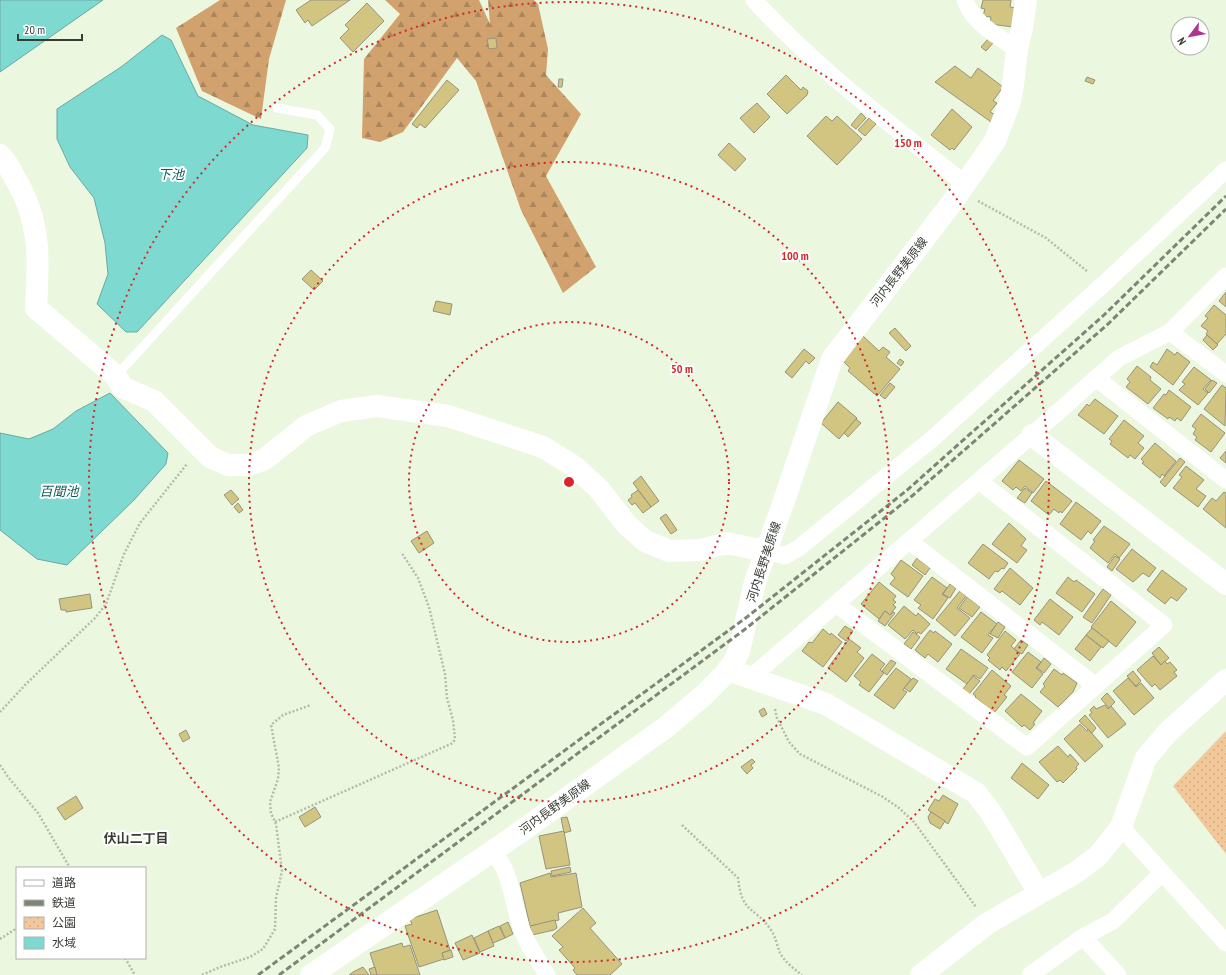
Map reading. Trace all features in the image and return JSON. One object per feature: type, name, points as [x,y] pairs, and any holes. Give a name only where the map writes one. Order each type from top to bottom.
[{"type":"street","points":[[754,0],[797,43],[858,98],[963,187]]},
{"type":"street","points":[[965,0],[967,6],[990,32],[1017,49]]},
{"type":"street","name":"河内長野美原線","points":[[311,975],[492,851],[666,727],[704,695],[728,670],[739,651],[752,594],[832,359],[963,187],[995,141],[1003,122],[1013,85],[1017,49],[1026,0]]},
{"type":"street","points":[[0,155],[25,194],[37,234],[38,270],[36,308],[116,376],[122,387],[154,401],[200,448],[210,456],[228,465],[250,465],[265,459],[306,426],[341,411],[377,406],[448,416],[543,447],[575,467],[599,489],[626,524],[646,541],[669,551],[700,550],[726,543],[785,556],[800,547],[932,439],[1103,285],[1226,170]]},
{"type":"street","points":[[750,678],[1119,358],[1170,332],[1226,276]]},
{"type":"street","points":[[1170,332],[1226,374]]},
{"type":"street","points":[[1096,378],[1226,480]]},
{"type":"street","points":[[1032,435],[1226,584]]},
{"type":"street","points":[[836,604],[1027,747],[1164,625],[978,481]]},
{"type":"street","points":[[909,541],[1096,686]]},
{"type":"street","points":[[728,670],[826,704],[976,793],[990,811],[1039,893]]},
{"type":"street","points":[[921,975],[988,923],[1075,873],[1098,856],[1121,826],[1146,758],[1168,732],[1226,680]]},
{"type":"street","points":[[1121,826],[1226,943]]},
{"type":"street","points":[[492,851],[499,858],[505,869],[524,937],[547,975]]},
{"type":"street","points":[[1030,975],[1083,937],[1113,921],[1162,872]]},
{"type":"street","points":[[1083,937],[1118,975]]},
{"type":"lane","points":[[116,376],[325,148],[330,128],[318,115],[277,108]]},
{"type":"path","points":[[963,187],[976,200],[1046,238],[1103,285]]},
{"type":"path","points":[[0,712],[26,684],[99,614],[106,604],[124,554],[140,523],[200,448]]},
{"type":"path","points":[[275,822],[453,743],[455,739],[447,698],[446,674],[429,607],[418,578],[401,552]]},
{"type":"path","points":[[774,704],[777,718],[789,742],[800,754],[883,797],[899,808],[914,822],[988,923]]},
{"type":"path","points":[[202,975],[250,957],[263,949],[275,928],[276,898],[282,871],[275,822],[270,802],[278,779],[279,768],[271,725],[283,715],[311,705]]},
{"type":"path","points":[[0,765],[38,813],[69,867]]},
{"type":"path","points":[[682,825],[738,878],[740,895],[744,903],[770,929],[780,953],[788,963],[802,975]]},
{"type":"path","points":[[0,939],[16,929]]},
{"type":"path","points":[[126,959],[135,975]]},
{"type":"green space","points":[[220,0],[286,0],[269,59],[261,119],[202,91],[176,28]]},
{"type":"green space","points":[[385,0],[479,0],[490,24],[488,0],[534,0],[538,4],[548,49],[546,75],[581,114],[546,176],[596,267],[563,293],[521,210],[476,81],[457,58],[403,132],[380,142],[362,138],[364,59],[400,14]]},
{"type":"green space","points":[[1226,731],[1226,854],[1173,786]]},
{"type":"water","points":[[0,0],[103,0],[0,72]]},
{"type":"water","name":"下池","points":[[162,35],[171,40],[198,96],[253,125],[308,135],[307,148],[137,332],[126,332],[97,304],[108,274],[105,243],[94,198],[70,167],[57,139],[57,109],[121,67]]},
{"type":"water","name":"百聞池","points":[[110,393],[168,453],[166,464],[134,500],[67,565],[37,559],[0,530],[0,433],[29,439],[53,429],[76,411]]},
{"type":"building","points":[[311,0],[350,0],[312,26],[308,20],[305,23],[296,10]]},
{"type":"building","points":[[983,0],[1011,0],[1010,7],[1016,8],[1013,27],[990,24],[991,17],[983,16],[985,9],[981,8]]},
{"type":"building","points":[[367,3],[384,21],[353,52],[340,38],[349,29],[345,25]]},
{"type":"building","points":[[496,38],[497,48],[489,49],[487,39]]},
{"type":"building","points":[[988,39],[993,43],[986,51],[981,47]]},
{"type":"building","points":[[955,66],[971,78],[978,68],[1003,87],[993,101],[997,103],[990,112],[996,115],[991,122],[935,82]]},
{"type":"building","points":[[786,75],[801,90],[803,87],[808,91],[807,95],[787,114],[767,94]]},
{"type":"building","points":[[1087,77],[1095,80],[1093,84],[1085,81]]},
{"type":"building","points":[[559,79],[563,79],[562,87],[558,87]]},
{"type":"building","points":[[447,80],[459,90],[425,128],[420,124],[417,128],[412,124]]},
{"type":"building","points":[[757,103],[770,117],[754,133],[740,118]]},
{"type":"building","points":[[952,109],[972,127],[954,150],[952,148],[950,150],[931,135]]},
{"type":"building","points":[[861,113],[866,118],[856,129],[851,125]]},
{"type":"building","points":[[826,116],[832,121],[837,116],[862,139],[837,165],[807,136]]},
{"type":"building","points":[[869,118],[876,124],[865,136],[858,130]]},
{"type":"building","points":[[729,143],[746,159],[735,171],[718,155]]},
{"type":"building","points":[[311,270],[323,281],[314,290],[302,279]]},
{"type":"building","points":[[1226,292],[1226,307],[1219,301]]},
{"type":"building","points":[[436,301],[452,304],[450,315],[433,311]]},
{"type":"building","points":[[1214,305],[1226,315],[1226,334],[1217,344],[1206,334],[1208,331],[1201,326],[1208,318],[1205,316]]},
{"type":"building","points":[[895,328],[911,346],[906,351],[889,333]]},
{"type":"building","points":[[1207,335],[1218,345],[1213,350],[1203,340]]},
{"type":"building","points":[[863,336],[879,351],[883,347],[890,352],[886,357],[900,369],[877,396],[848,371],[850,368],[842,360]]},
{"type":"building","points":[[804,349],[815,358],[809,364],[806,361],[792,378],[785,372]]},
{"type":"building","points":[[1167,349],[1175,355],[1177,352],[1190,362],[1173,385],[1150,367],[1153,362],[1157,365]]},
{"type":"building","points":[[900,359],[904,362],[901,366],[897,363]]},
{"type":"building","points":[[1137,366],[1151,377],[1150,380],[1161,389],[1148,404],[1126,387],[1130,382],[1127,379]]},
{"type":"building","points":[[1194,367],[1211,380],[1203,389],[1208,393],[1198,405],[1179,390],[1185,384],[1182,382]]},
{"type":"building","points":[[1212,380],[1217,383],[1209,393],[1205,389]]},
{"type":"building","points":[[890,383],[895,387],[885,399],[880,395]]},
{"type":"building","points":[[1222,385],[1226,388],[1225,426],[1204,409]]},
{"type":"building","points":[[1169,390],[1191,407],[1181,421],[1177,418],[1175,421],[1169,417],[1168,419],[1153,408]]},
{"type":"building","points":[[1095,399],[1118,416],[1104,434],[1078,415],[1087,404],[1089,406]]},
{"type":"building","points":[[838,402],[857,418],[839,439],[821,423]]},
{"type":"building","points":[[1201,414],[1225,433],[1211,452],[1195,440],[1197,437],[1193,434],[1196,429],[1192,426]]},
{"type":"building","points":[[856,419],[861,423],[848,437],[844,433]]},
{"type":"building","points":[[1124,420],[1144,436],[1138,443],[1144,448],[1135,459],[1130,455],[1128,458],[1110,444],[1112,441],[1109,439]]},
{"type":"building","points":[[1155,443],[1176,461],[1164,476],[1162,474],[1160,478],[1142,463],[1144,462],[1141,459]]},
{"type":"building","points":[[1226,451],[1226,463],[1220,458]]},
{"type":"building","points":[[1180,458],[1185,462],[1165,487],[1160,482]]},
{"type":"building","points":[[1019,460],[1044,479],[1033,493],[1025,486],[1021,491],[1016,487],[1013,490],[1002,481]]},
{"type":"building","points":[[1186,466],[1204,480],[1196,489],[1206,496],[1198,507],[1173,488],[1182,477],[1179,475]]},
{"type":"building","points":[[641,476],[659,501],[651,507],[633,483]]},
{"type":"building","points":[[1046,481],[1072,501],[1062,513],[1060,511],[1059,513],[1054,509],[1049,515],[1031,501]]},
{"type":"building","points":[[1025,488],[1032,493],[1025,503],[1017,498]]},
{"type":"building","points":[[231,490],[239,499],[232,505],[224,495]]},
{"type":"building","points":[[638,490],[651,507],[643,513],[635,503],[632,505],[628,500],[632,497],[631,495]]},
{"type":"building","points":[[1224,492],[1226,493],[1226,528],[1203,509],[1212,498],[1216,501]]},
{"type":"building","points":[[1076,502],[1101,521],[1091,534],[1088,531],[1081,540],[1060,524]]},
{"type":"building","points":[[238,503],[243,510],[239,513],[234,507]]},
{"type":"building","points":[[666,514],[677,530],[671,534],[660,518]]},
{"type":"building","points":[[1009,523],[1026,539],[1021,546],[1027,550],[1017,563],[992,544]]},
{"type":"building","points":[[1104,526],[1130,544],[1119,558],[1115,554],[1108,563],[1090,548],[1095,541],[1093,540]]},
{"type":"building","points":[[427,531],[434,543],[419,553],[411,541]]},
{"type":"building","points":[[983,544],[1008,563],[1004,569],[1002,568],[998,572],[995,571],[989,579],[968,563]]},
{"type":"building","points":[[1132,549],[1156,568],[1149,577],[1143,573],[1133,582],[1116,569]]},
{"type":"building","points":[[1115,556],[1120,559],[1112,571],[1107,567]]},
{"type":"building","points":[[917,558],[930,568],[925,575],[912,565]]},
{"type":"building","points":[[901,560],[923,576],[908,597],[890,584],[895,578],[891,574]]},
{"type":"building","points":[[1010,568],[1033,588],[1020,605],[1002,591],[1000,593],[994,589]]},
{"type":"building","points":[[1162,570],[1187,589],[1177,601],[1171,597],[1165,604],[1147,590]]},
{"type":"building","points":[[932,577],[947,588],[942,594],[948,598],[933,619],[918,608],[921,605],[914,600]]},
{"type":"building","points":[[1068,577],[1074,582],[1076,580],[1095,594],[1082,612],[1056,593]]},
{"type":"building","points":[[879,582],[896,596],[893,600],[896,602],[893,605],[896,607],[890,615],[885,611],[879,619],[861,604]]},
{"type":"building","points":[[950,584],[956,588],[950,598],[943,594]]},
{"type":"building","points":[[1103,589],[1111,595],[1092,623],[1083,617]]},
{"type":"building","points":[[960,591],[966,596],[957,608],[970,618],[955,636],[936,620]]},
{"type":"building","points":[[90,594],[92,608],[66,612],[66,610],[61,610],[59,599]]},
{"type":"building","points":[[967,597],[980,607],[972,617],[959,608]]},
{"type":"building","points":[[1050,599],[1073,617],[1059,635],[1042,622],[1040,625],[1034,620]]},
{"type":"building","points":[[1111,601],[1136,622],[1116,647],[1091,627]]},
{"type":"building","points":[[904,606],[916,616],[918,613],[930,624],[921,634],[918,632],[917,634],[913,630],[905,639],[888,625]]},
{"type":"building","points":[[885,611],[890,615],[893,612],[895,613],[885,626],[878,621]]},
{"type":"building","points":[[981,612],[997,624],[988,635],[993,638],[982,653],[961,637]]},
{"type":"building","points":[[998,622],[1005,627],[998,638],[990,634]]},
{"type":"building","points":[[845,626],[853,631],[846,641],[838,635]]},
{"type":"building","points":[[1092,628],[1109,641],[1103,648],[1086,635]]},
{"type":"building","points":[[823,629],[830,635],[831,633],[842,642],[823,667],[802,651],[809,642],[812,643]]},
{"type":"building","points":[[930,630],[934,633],[935,631],[952,644],[938,662],[928,654],[925,658],[915,650]]},
{"type":"building","points":[[1005,631],[1016,640],[1011,646],[1020,654],[1006,671],[1002,667],[1000,670],[988,660],[990,658],[987,655]]},
{"type":"building","points":[[913,632],[920,637],[911,649],[904,644]]},
{"type":"building","points":[[1086,635],[1101,647],[1090,661],[1075,649]]},
{"type":"building","points":[[849,639],[861,648],[857,652],[864,658],[846,682],[828,668]]},
{"type":"building","points":[[1021,640],[1028,645],[1022,654],[1014,649]]},
{"type":"building","points":[[1159,647],[1169,658],[1161,665],[1152,653]]},
{"type":"building","points":[[961,649],[988,668],[980,679],[974,675],[967,684],[946,669]]},
{"type":"building","points":[[1028,652],[1041,662],[1036,668],[1043,674],[1032,688],[1012,672]]},
{"type":"building","points":[[872,654],[885,664],[880,670],[884,673],[869,692],[859,685],[861,682],[854,676]]},
{"type":"building","points":[[1153,656],[1161,665],[1165,661],[1167,664],[1170,662],[1177,670],[1174,672],[1177,676],[1160,690],[1155,684],[1152,687],[1137,670]]},
{"type":"building","points":[[1044,658],[1051,664],[1044,673],[1037,668]]},
{"type":"building","points":[[891,660],[896,663],[887,675],[882,671]]},
{"type":"building","points":[[896,668],[911,679],[903,690],[907,692],[894,709],[874,695]]},
{"type":"building","points":[[1054,669],[1062,675],[1063,673],[1077,683],[1073,692],[1058,707],[1040,692],[1045,686],[1043,684]]},
{"type":"building","points":[[992,670],[1011,686],[1004,695],[1007,697],[994,713],[973,694]]},
{"type":"building","points":[[1133,671],[1141,681],[1136,686],[1127,676]]},
{"type":"building","points":[[973,676],[980,681],[969,694],[963,689]]},
{"type":"building","points":[[913,678],[918,681],[910,692],[904,688]]},
{"type":"building","points":[[1128,678],[1136,687],[1141,683],[1154,698],[1134,715],[1113,691]]},
{"type":"building","points":[[1107,693],[1115,702],[1109,708],[1101,699]]},
{"type":"building","points":[[1021,694],[1042,711],[1033,723],[1035,724],[1030,730],[1024,725],[1022,727],[1005,711]]},
{"type":"building","points":[[1105,705],[1108,709],[1111,706],[1126,724],[1108,738],[1089,715],[1092,713],[1090,710],[1094,706],[1096,709]]},
{"type":"building","points":[[764,708],[767,714],[762,717],[759,711]]},
{"type":"building","points":[[1085,715],[1096,728],[1092,733],[1079,721]]},
{"type":"building","points":[[1080,724],[1087,731],[1088,729],[1103,746],[1085,762],[1064,739]]},
{"type":"building","points":[[186,730],[190,738],[183,742],[179,734]]},
{"type":"building","points":[[1058,746],[1068,757],[1070,754],[1079,764],[1076,767],[1077,769],[1063,783],[1060,780],[1057,782],[1039,762]]},
{"type":"building","points":[[752,759],[755,762],[751,765],[753,768],[747,774],[741,767]]},
{"type":"building","points":[[1022,763],[1049,785],[1038,799],[1011,778]]},
{"type":"building","points":[[943,795],[958,804],[948,824],[928,810],[935,799],[939,801]]},
{"type":"building","points":[[76,796],[83,808],[65,820],[57,808]]},
{"type":"building","points":[[315,807],[321,817],[305,827],[299,817]]},
{"type":"building","points":[[931,812],[945,821],[940,829],[930,823],[928,817]]},
{"type":"building","points":[[567,817],[571,831],[564,833],[561,818]]},
{"type":"building","points":[[564,831],[570,865],[546,869],[539,836]]},
{"type":"building","points":[[570,867],[571,872],[552,876],[551,871]]},
{"type":"building","points":[[550,873],[551,877],[576,873],[582,907],[558,913],[559,920],[530,926],[520,883]]},
{"type":"building","points":[[583,908],[596,923],[590,928],[622,964],[610,975],[577,975],[573,970],[575,968],[559,950],[563,947],[552,936]]},
{"type":"building","points":[[437,910],[450,950],[442,953],[444,959],[419,967],[405,926],[412,924],[410,919]]},
{"type":"building","points":[[555,920],[557,928],[554,930],[532,935],[530,926]]},
{"type":"building","points":[[508,922],[513,934],[505,938],[500,926]]},
{"type":"building","points":[[499,926],[505,938],[493,943],[488,931]]},
{"type":"building","points":[[488,931],[494,946],[480,952],[474,938]]},
{"type":"building","points":[[472,935],[480,953],[463,960],[455,943]]},
{"type":"building","points":[[402,943],[403,947],[410,945],[420,975],[377,975],[370,953]]},
{"type":"building","points":[[451,950],[453,957],[444,960],[442,953]]},
{"type":"building","points":[[363,967],[369,975],[349,975],[353,972]]},
{"type":"building","points":[[375,967],[377,975],[371,975],[369,969]]},
{"type":"railway","points":[[258,975],[747,617],[906,491],[1104,315],[1226,196]]},
{"type":"railway","points":[[279,975],[744,630],[912,496],[1108,324],[1226,209]]},
{"type":"district","name":"伏山二丁目","points":[[136,838]]}]
